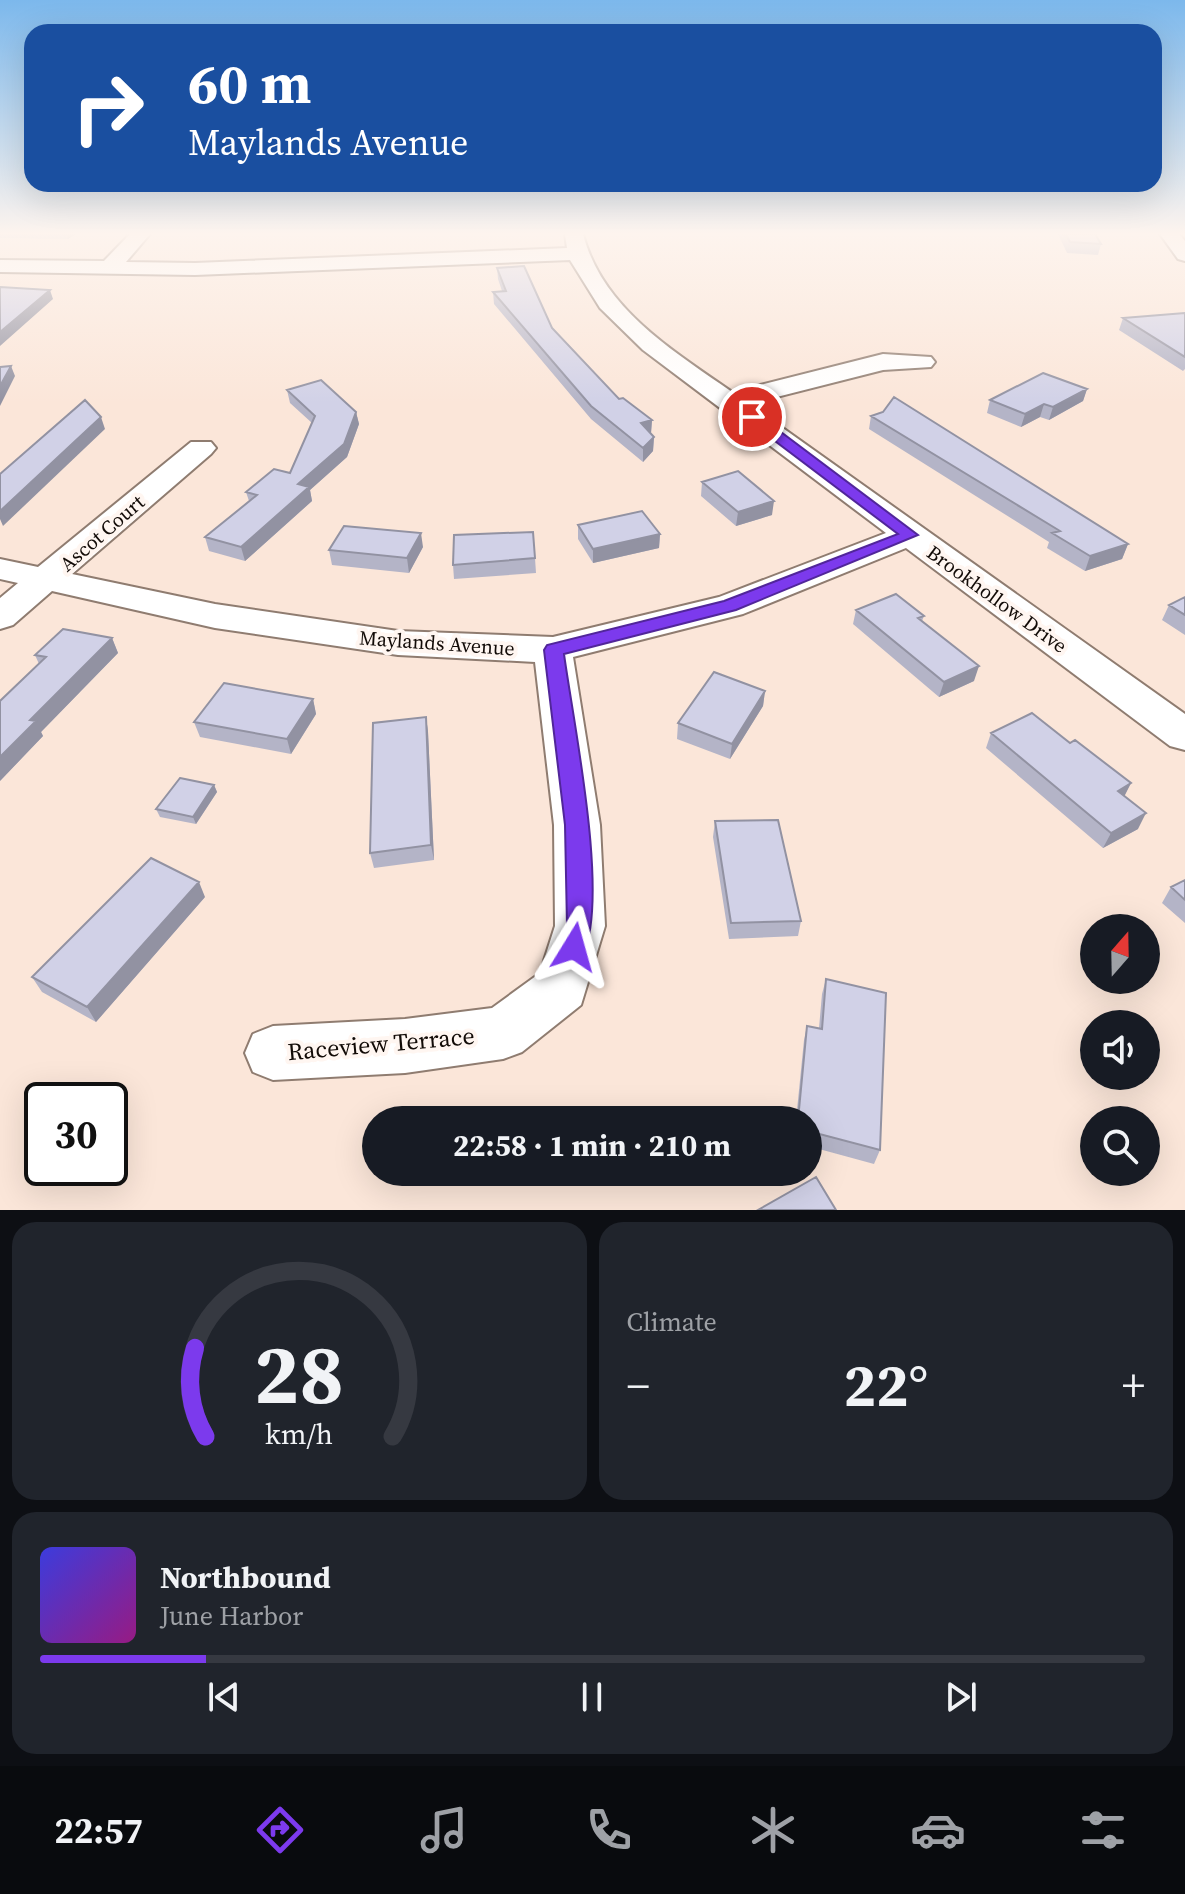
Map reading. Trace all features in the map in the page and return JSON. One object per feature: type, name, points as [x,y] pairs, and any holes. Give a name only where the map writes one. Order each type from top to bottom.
[{"type":"street","name":"Brookhollow Drive","points":[[599,290],[629,326],[1185,735]]},
{"type":"street","points":[[729,401],[883,362],[922,362]]},
{"type":"street","name":"Ascot Court","points":[[0,617],[48,580],[201,448]]},
{"type":"street","name":"Maylands Avenue","points":[[0,569],[215,616],[398,643],[553,650],[730,606],[910,535]]},
{"type":"street","name":"Raceview Terrace","points":[[273,1053],[405,1046],[503,1033],[562,988],[580,926],[577,825],[553,650]]},
{"type":"building","points":[[0,290],[49,290],[0,332]]},
{"type":"building","points":[[535,290],[552,328],[619,399],[623,398],[652,420],[641,423],[654,437],[643,448],[591,406],[493,292]]},
{"type":"building","points":[[1185,313],[1185,357],[1123,318]]},
{"type":"building","points":[[11,366],[0,386],[0,367]]},
{"type":"building","points":[[1043,373],[1087,389],[1053,407],[1044,404],[1025,414],[990,400]]},
{"type":"building","points":[[321,380],[356,412],[344,444],[298,484],[309,487],[241,547],[205,537],[257,495],[246,492],[274,469],[290,473],[315,416],[287,390]]},
{"type":"building","points":[[894,397],[1128,544],[1090,556],[1052,533],[1060,531],[871,416],[883,412]]},
{"type":"building","points":[[85,400],[101,417],[0,511],[0,474]]},
{"type":"building","points":[[738,471],[774,501],[738,512],[702,482]]},
{"type":"building","points":[[642,511],[660,534],[593,549],[578,525]]},
{"type":"building","points":[[344,526],[421,533],[407,558],[329,550]]},
{"type":"building","points":[[533,532],[535,558],[453,565],[454,535]]},
{"type":"building","points":[[896,594],[924,616],[918,618],[979,666],[944,682],[856,610]]},
{"type":"building","points":[[1185,597],[1185,615],[1169,605]]},
{"type":"building","points":[[63,629],[112,638],[30,720],[36,721],[0,757],[0,701],[46,657],[35,655]]},
{"type":"building","points":[[714,672],[765,691],[732,744],[678,723]]},
{"type":"building","points":[[224,683],[313,699],[287,739],[194,722]]},
{"type":"building","points":[[1032,713],[1070,743],[1075,740],[1131,783],[1118,791],[1146,813],[1111,833],[991,733]]},
{"type":"building","points":[[426,717],[431,845],[370,853],[373,723]]},
{"type":"building","points":[[180,778],[214,785],[193,817],[156,809]]},
{"type":"building","points":[[778,820],[801,921],[731,923],[715,821]]},
{"type":"building","points":[[151,858],[199,882],[87,1007],[32,977]]},
{"type":"building","points":[[1185,880],[1185,900],[1171,887]]},
{"type":"building","points":[[826,979],[886,993],[880,1150],[822,1135],[822,1106],[799,1106],[807,1026],[822,1029]]},
{"type":"building","points":[[800,1186],[821,1186],[836,1210],[758,1210]]},
{"type":"route","points":[[574,947],[580,926],[577,825],[553,650],[730,606],[910,535],[752,417]]}]
